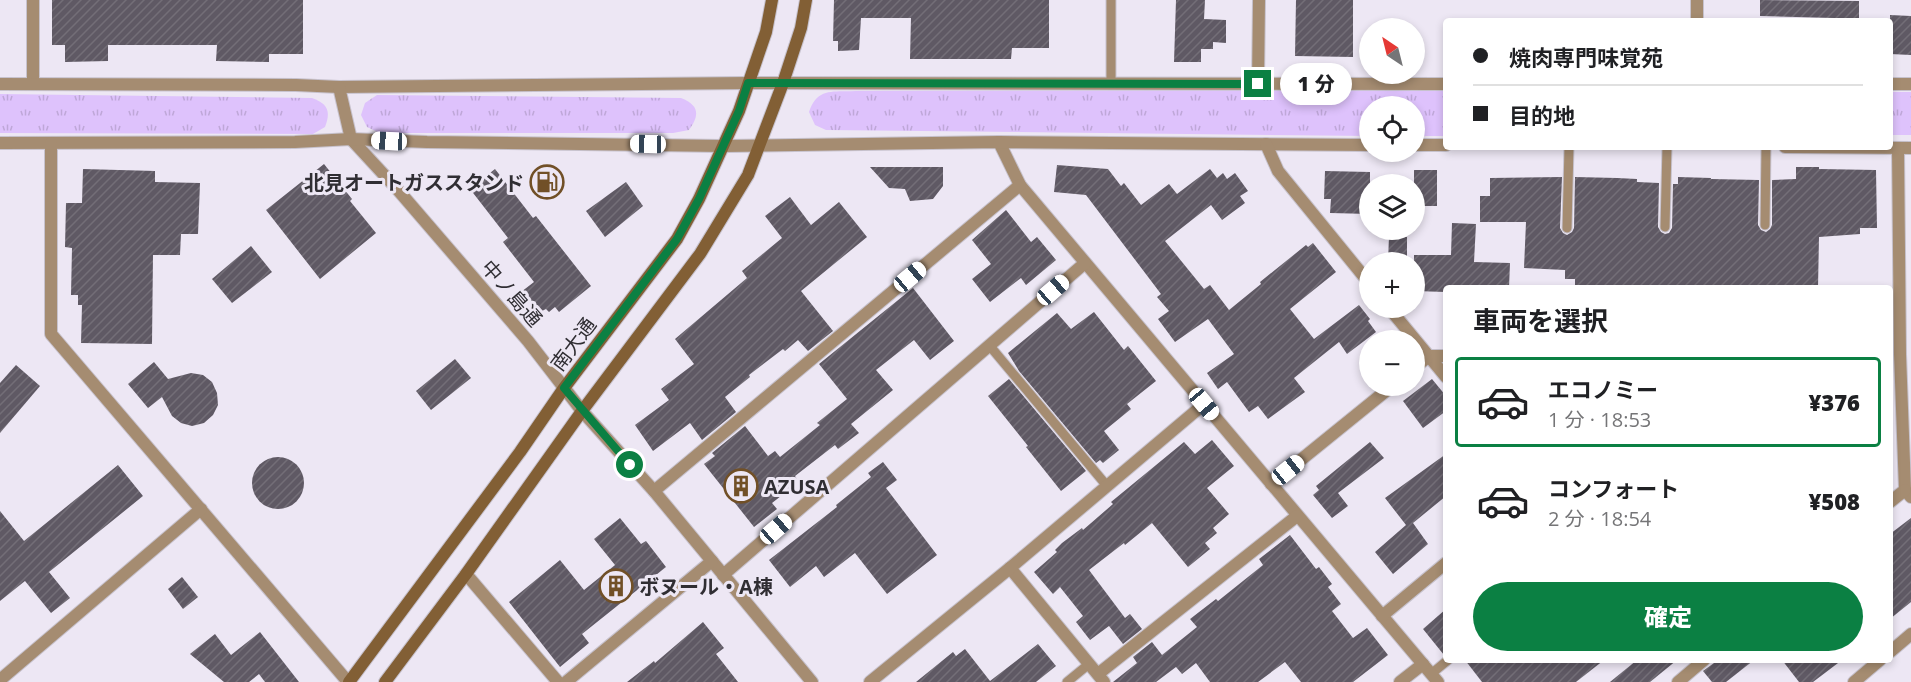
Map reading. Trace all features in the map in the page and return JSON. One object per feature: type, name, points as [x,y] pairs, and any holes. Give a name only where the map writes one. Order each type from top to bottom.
[{"type":"street","points":[[33,0],[33,84]]},
{"type":"street","name":"南大通","points":[[348,682],[520,452],[564,388],[677,239],[699,199],[739,111],[766,32],[772,0]]},
{"type":"street","points":[[385,682],[466,574],[582,411],[700,254],[748,175],[783,83],[801,28],[806,0]]},
{"type":"street","points":[[1258,0],[1258,84]]},
{"type":"street","points":[[1696,0],[1697,18]]},
{"type":"street","points":[[0,84],[339,87],[748,83],[1443,84]]},
{"type":"street","points":[[1893,84],[1911,84]]},
{"type":"street","name":"中ノ島通","points":[[339,87],[351,139],[520,332],[582,411],[654,491],[812,682]]},
{"type":"street","points":[[0,143],[295,142],[351,139],[723,146],[999,142],[1359,145]]},
{"type":"street","points":[[999,142],[1020,184],[1435,678]]},
{"type":"street","points":[[51,143],[51,334],[348,682]]},
{"type":"street","points":[[1266,144],[1278,171],[1359,270]]},
{"type":"street","points":[[1425,145],[1443,145]]},
{"type":"street","points":[[1893,501],[1908,494],[1895,354],[1905,148]]},
{"type":"street","points":[[654,491],[1020,184]]},
{"type":"street","points":[[723,575],[1085,263]]},
{"type":"street","points":[[1397,318],[1443,373]]},
{"type":"street","points":[[1425,359],[1429,356],[1443,356]]},
{"type":"street","points":[[1270,484],[1380,396]]},
{"type":"street","points":[[870,682],[1010,568],[1204,404]]},
{"type":"street","points":[[0,680],[201,509]]},
{"type":"street","points":[[1010,568],[1101,678],[1297,516]]},
{"type":"street","points":[[566,682],[712,561]]},
{"type":"street","points":[[1382,616],[1443,565]]},
{"type":"street","points":[[466,574],[558,682]]},
{"type":"street","points":[[1893,649],[1911,634]]},
{"type":"street","points":[[1678,682],[1695,663]]},
{"type":"street","points":[[1854,682],[1876,663]]},
{"type":"street","points":[[1400,682],[1423,664]]},
{"type":"lane","points":[[1110,0],[1111,84]]},
{"type":"lane","points":[[1567,228],[1569,150]]},
{"type":"lane","points":[[1665,227],[1667,150]]},
{"type":"lane","points":[[1766,225],[1767,150]]},
{"type":"lane","points":[[989,345],[1107,486]]},
{"type":"lane","points":[[1435,678],[1446,663]]},
{"type":"lane","points":[[1067,682],[1089,664]]},
{"type":"green space","points":[[1443,90],[1443,136],[1425,136],[1425,96],[1359,96],[1359,136],[826,130],[815,125],[809,112],[817,98],[827,92]]},
{"type":"green space","points":[[1893,92],[1911,92],[1911,135],[1893,135]]},
{"type":"green space","points":[[0,94],[312,98],[325,106],[328,117],[325,127],[313,134],[0,133]]},
{"type":"green space","points":[[377,95],[681,98],[694,107],[696,115],[689,130],[673,133],[380,133],[367,127],[361,115],[365,103]]},
{"type":"building","points":[[52,0],[303,0],[303,54],[269,54],[269,62],[216,61],[217,45],[108,45],[108,61],[65,62],[65,45],[52,45]]},
{"type":"building","points":[[834,0],[1049,0],[1049,48],[1012,48],[1011,59],[910,59],[911,18],[861,18],[859,50],[838,51],[838,41],[833,41]]},
{"type":"building","points":[[1176,0],[1205,0],[1204,19],[1226,20],[1226,43],[1213,42],[1213,49],[1201,49],[1201,62],[1174,62]]},
{"type":"building","points":[[1296,0],[1353,0],[1353,57],[1295,56]]},
{"type":"building","points":[[1760,0],[1859,1],[1859,18],[1760,16]]},
{"type":"building","points":[[1890,15],[1911,16],[1911,55],[1893,54],[1893,18],[1890,18]]},
{"type":"building","points":[[324,164],[376,233],[320,279],[266,210]]},
{"type":"building","points":[[1057,165],[1108,169],[1121,186],[1124,183],[1141,205],[1169,184],[1177,194],[1210,169],[1217,178],[1223,173],[1227,179],[1235,173],[1248,191],[1240,196],[1245,203],[1222,220],[1211,205],[1165,241],[1204,289],[1210,285],[1229,310],[1306,245],[1308,247],[1313,243],[1336,272],[1290,309],[1314,339],[1359,305],[1359,318],[1369,318],[1368,321],[1375,330],[1359,330],[1359,345],[1347,354],[1339,342],[1294,378],[1305,392],[1268,419],[1258,406],[1249,412],[1227,382],[1218,389],[1207,373],[1234,354],[1208,319],[1175,342],[1158,319],[1169,311],[1157,297],[1161,294],[1086,195],[1054,192]]},
{"type":"building","points":[[870,167],[943,167],[943,186],[933,199],[910,201],[905,189],[889,188]]},
{"type":"building","points":[[1796,167],[1876,170],[1877,228],[1860,228],[1860,234],[1819,237],[1818,285],[1575,285],[1575,279],[1565,279],[1565,270],[1524,268],[1526,222],[1480,222],[1480,196],[1490,196],[1490,178],[1562,177],[1560,228],[1567,235],[1574,228],[1575,177],[1637,179],[1637,182],[1659,183],[1658,227],[1665,234],[1669,233],[1672,228],[1673,184],[1678,184],[1678,177],[1711,178],[1759,180],[1758,225],[1766,232],[1772,225],[1772,180],[1796,179]]},
{"type":"building","points":[[83,169],[155,171],[155,182],[200,183],[198,234],[181,234],[180,255],[153,255],[152,344],[81,343],[82,305],[78,305],[78,295],[71,295],[72,248],[65,247],[66,203],[82,203]]},
{"type":"building","points":[[495,169],[533,218],[536,216],[591,286],[559,312],[555,307],[549,312],[546,309],[536,310],[521,292],[534,282],[503,242],[508,238],[470,189]]},
{"type":"building","points":[[1414,170],[1437,170],[1437,206],[1425,206],[1425,174],[1414,174]]},
{"type":"building","points":[[1325,171],[1370,172],[1370,174],[1359,174],[1359,214],[1330,213],[1331,199],[1324,199]]},
{"type":"building","points":[[626,182],[643,206],[605,237],[586,211]]},
{"type":"building","points":[[790,197],[811,225],[839,202],[867,237],[801,291],[833,331],[808,351],[798,340],[749,375],[750,377],[725,397],[736,412],[702,440],[690,423],[653,451],[635,425],[669,400],[661,389],[694,364],[675,339],[747,278],[742,271],[782,238],[765,216]]},
{"type":"building","points":[[1006,210],[1031,242],[1037,237],[1056,260],[1026,285],[1021,278],[990,302],[972,279],[991,264],[972,240]]},
{"type":"building","points":[[1452,223],[1476,224],[1474,262],[1510,263],[1509,285],[1443,285],[1443,292],[1425,291],[1425,255],[1451,255]]},
{"type":"building","points":[[1389,240],[1407,240],[1407,252],[1388,252]]},
{"type":"building","points":[[251,246],[272,272],[232,303],[212,279]]},
{"type":"building","points":[[913,288],[954,341],[930,360],[914,340],[876,370],[893,390],[851,424],[859,433],[838,449],[835,445],[795,476],[799,482],[772,503],[777,509],[754,527],[704,464],[715,456],[712,453],[745,426],[768,456],[775,451],[780,457],[820,425],[817,423],[847,399],[819,364]]},
{"type":"building","points":[[1094,312],[1124,350],[1128,346],[1156,381],[1127,404],[1131,409],[1104,431],[1119,450],[1103,463],[1100,460],[1096,463],[1019,371],[1008,353],[1057,313],[1071,329]]},
{"type":"building","points":[[455,359],[471,378],[431,410],[416,391]]},
{"type":"building","points":[[154,362],[168,379],[191,373],[203,375],[212,382],[217,393],[218,405],[213,415],[204,423],[192,426],[181,423],[172,416],[162,397],[148,408],[128,384]]},
{"type":"building","points":[[16,365],[40,386],[0,433],[0,383]]},
{"type":"building","points":[[1009,379],[1086,471],[1061,491],[988,396]]},
{"type":"building","points":[[1432,379],[1443,392],[1443,413],[1423,428],[1403,401],[1410,396],[1425,396],[1425,384]]},
{"type":"building","points":[[1212,440],[1234,466],[1207,488],[1229,514],[1213,528],[1217,533],[1205,543],[1210,549],[1188,567],[1152,523],[1125,545],[1124,543],[1089,570],[1125,618],[1130,614],[1142,629],[1123,644],[1109,626],[1090,640],[1076,622],[1083,616],[1060,587],[1053,594],[1034,572],[1057,552],[1055,550],[1062,543],[1082,528],[1083,530],[1113,504],[1111,502],[1184,442],[1195,454]]},
{"type":"building","points":[[1370,442],[1384,458],[1338,493],[1348,506],[1332,518],[1313,495],[1319,490],[1316,486]]},
{"type":"building","points":[[1443,456],[1443,498],[1413,523],[1428,544],[1393,574],[1375,552],[1406,525],[1385,498]]},
{"type":"building","points":[[278,457],[292,461],[300,469],[304,483],[300,497],[292,505],[278,509],[264,505],[256,497],[252,483],[256,469],[264,461]]},
{"type":"building","points":[[883,462],[897,480],[886,488],[937,555],[887,594],[855,553],[824,577],[816,566],[790,587],[769,560],[837,507],[836,505],[871,477],[868,473]]},
{"type":"building","points":[[118,465],[143,496],[49,572],[70,598],[51,613],[25,581],[0,601],[0,511],[24,541]]},
{"type":"building","points":[[620,518],[641,544],[646,541],[666,567],[582,634],[589,643],[560,667],[509,602],[560,560],[584,590],[615,565],[594,539]]},
{"type":"building","points":[[1911,518],[1911,602],[1893,617],[1893,532]]},
{"type":"building","points":[[1290,535],[1316,569],[1319,567],[1332,584],[1328,587],[1341,604],[1332,611],[1353,638],[1367,628],[1388,655],[1353,682],[1301,682],[1285,662],[1258,682],[1210,682],[1196,663],[1182,674],[1176,667],[1156,682],[1113,682],[1137,663],[1133,657],[1152,642],[1162,655],[1197,627],[1190,619],[1216,599],[1218,601],[1263,565],[1259,559]]},
{"type":"building","points":[[182,577],[198,597],[183,609],[168,589]]},
{"type":"building","points":[[1443,612],[1443,654],[1423,629]]},
{"type":"building","points":[[703,622],[724,648],[716,654],[738,682],[627,682],[654,661],[655,663]]},
{"type":"building","points":[[260,632],[299,682],[265,682],[259,674],[249,682],[224,682],[190,654],[215,634],[231,655]]},
{"type":"building","points":[[1038,644],[1056,666],[1036,682],[916,682],[953,652],[956,656],[965,649],[990,681]]},
{"type":"building","points":[[1467,663],[1600,663],[1576,682],[1482,682]]},
{"type":"building","points":[[1633,663],[1673,663],[1650,682],[1610,682]]},
{"type":"building","points":[[1714,663],[1750,663],[1726,682],[1712,682],[1703,671]]},
{"type":"building","points":[[1784,663],[1838,663],[1813,682],[1799,682]]},
{"type":"place","name":"北見オートガススタンド","points":[[547,182]]},
{"type":"place","name":"AZUSA","points":[[741,486]]},
{"type":"place","name":"ボヌール・A棟","points":[[616,586]]},
{"type":"route","points":[[630,465],[564,388],[677,239],[699,199],[739,111],[748,83],[1258,84]]}]
